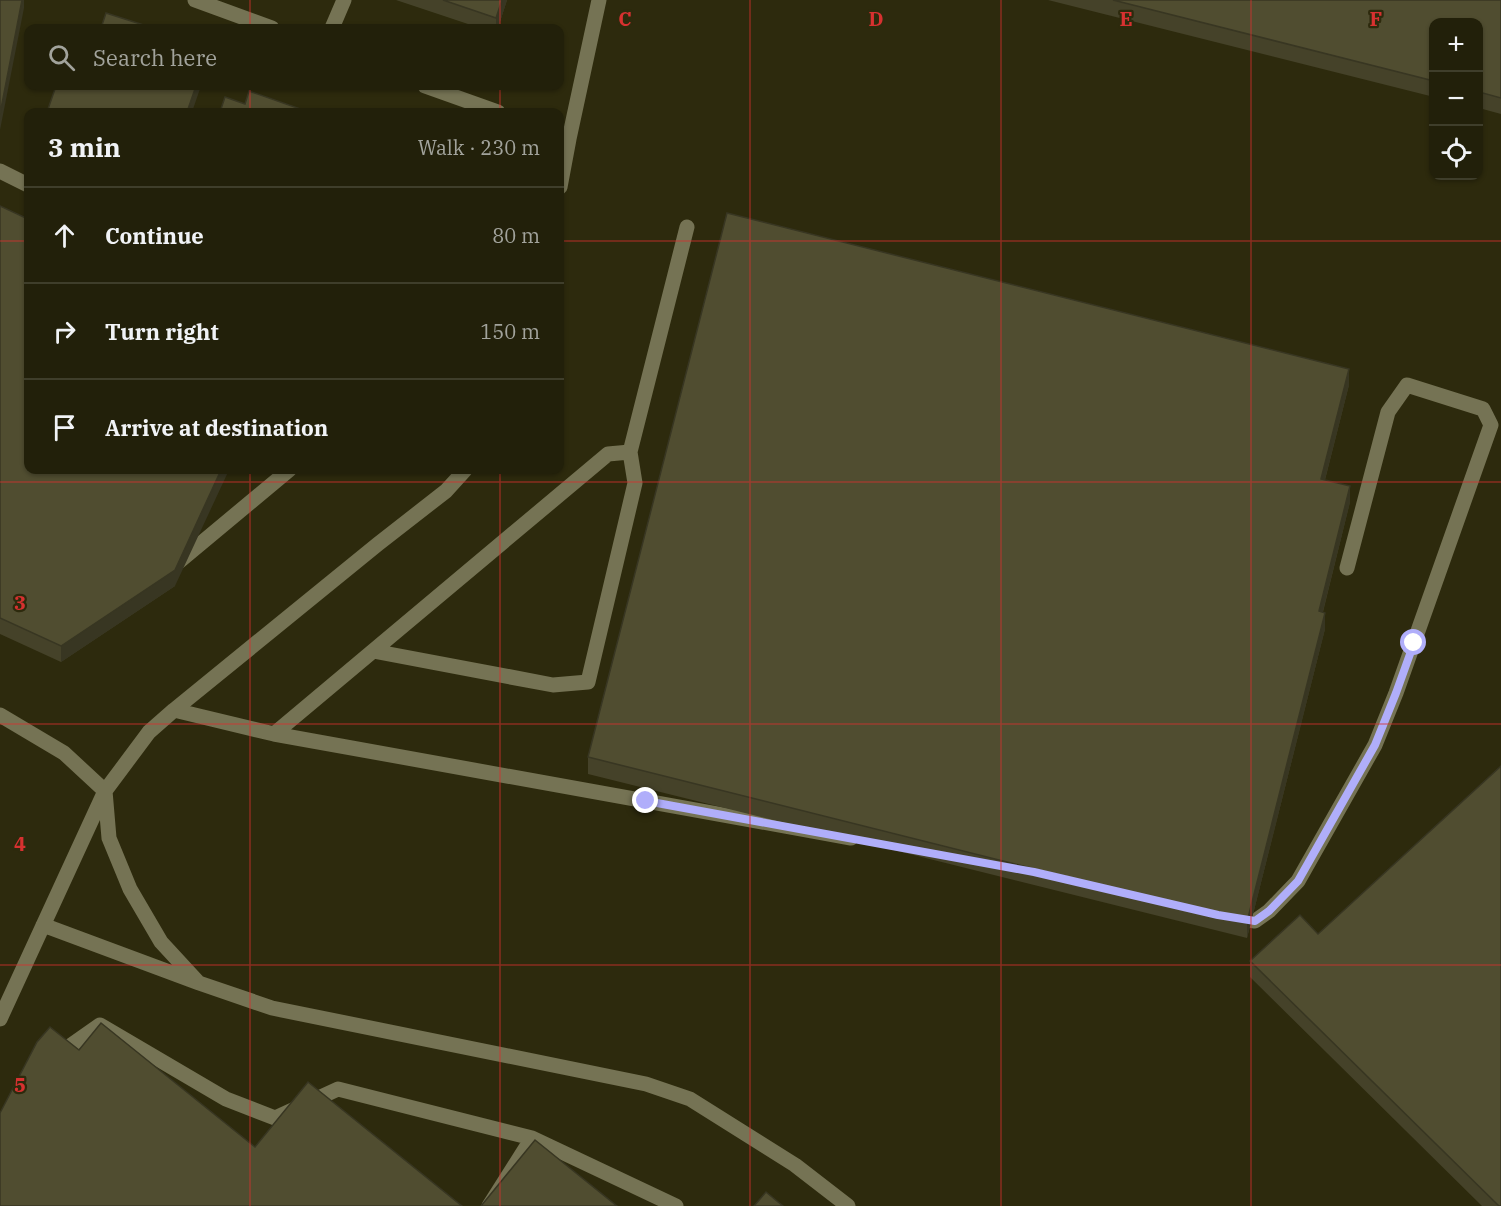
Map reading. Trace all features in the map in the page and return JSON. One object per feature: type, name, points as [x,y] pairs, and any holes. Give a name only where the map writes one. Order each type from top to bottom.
[{"type":"street","points":[[195,0],[261,24]]},
{"type":"street","points":[[334,24],[344,0]]},
{"type":"street","points":[[564,137],[599,0]]},
{"type":"street","points":[[436,90],[487,108]]},
{"type":"street","points":[[0,171],[24,183]]},
{"type":"street","points":[[373,651],[553,685],[588,682],[634,483],[630,452],[687,226]]},
{"type":"street","points":[[1218,915],[1255,921],[1269,911],[1298,881],[1375,745],[1396,693],[1491,425],[1483,409],[1407,385],[1388,412],[1347,568]]},
{"type":"street","points":[[274,734],[608,454],[630,452]]},
{"type":"street","points":[[166,573],[284,474]]},
{"type":"street","points":[[0,1019],[105,791],[149,732],[446,491],[461,474]]},
{"type":"street","points":[[174,710],[274,734],[867,841]]},
{"type":"street","points":[[0,715],[64,753],[105,791],[109,838],[130,890],[160,942],[199,983]]},
{"type":"street","points":[[44,925],[272,1008],[646,1084],[690,1099],[795,1165],[848,1206]]},
{"type":"street","points":[[51,1070],[63,1051],[99,1025],[226,1099],[275,1118],[338,1089],[532,1138],[676,1206]]},
{"type":"street","points":[[316,1116],[338,1089]]},
{"type":"street","points":[[489,1206],[532,1138]]},
{"type":"building","points":[[0,0],[22,0],[0,114]]},
{"type":"building","points":[[443,0],[502,0],[496,18]]},
{"type":"building","points":[[1113,0],[1501,0],[1501,98],[1483,93],[1483,18],[1429,18],[1429,80]]},
{"type":"building","points":[[106,13],[140,24],[102,24]]},
{"type":"building","points":[[55,90],[195,90],[188,108],[48,108]]},
{"type":"building","points":[[249,91],[297,108],[221,108],[225,97],[245,104]]},
{"type":"building","points":[[0,206],[24,217],[24,474],[219,474],[175,570],[61,646],[0,618]]},
{"type":"building","points":[[727,213],[1349,369],[1321,479],[1350,486],[1319,611],[1325,613],[1247,922],[588,757]]},
{"type":"building","points":[[1501,766],[1501,1206],[1499,1206],[1250,961],[1300,915],[1318,934]]},
{"type":"building","points":[[101,1023],[255,1147],[308,1082],[462,1206],[0,1206],[0,1113],[37,1042],[50,1027],[79,1050]]},
{"type":"building","points":[[535,1140],[617,1206],[481,1206]]},
{"type":"building","points":[[766,1192],[783,1206],[754,1206]]},
{"type":"route","points":[[646,801],[1034,872],[1218,915],[1255,921],[1269,911],[1298,881],[1375,745],[1414,643]]}]
